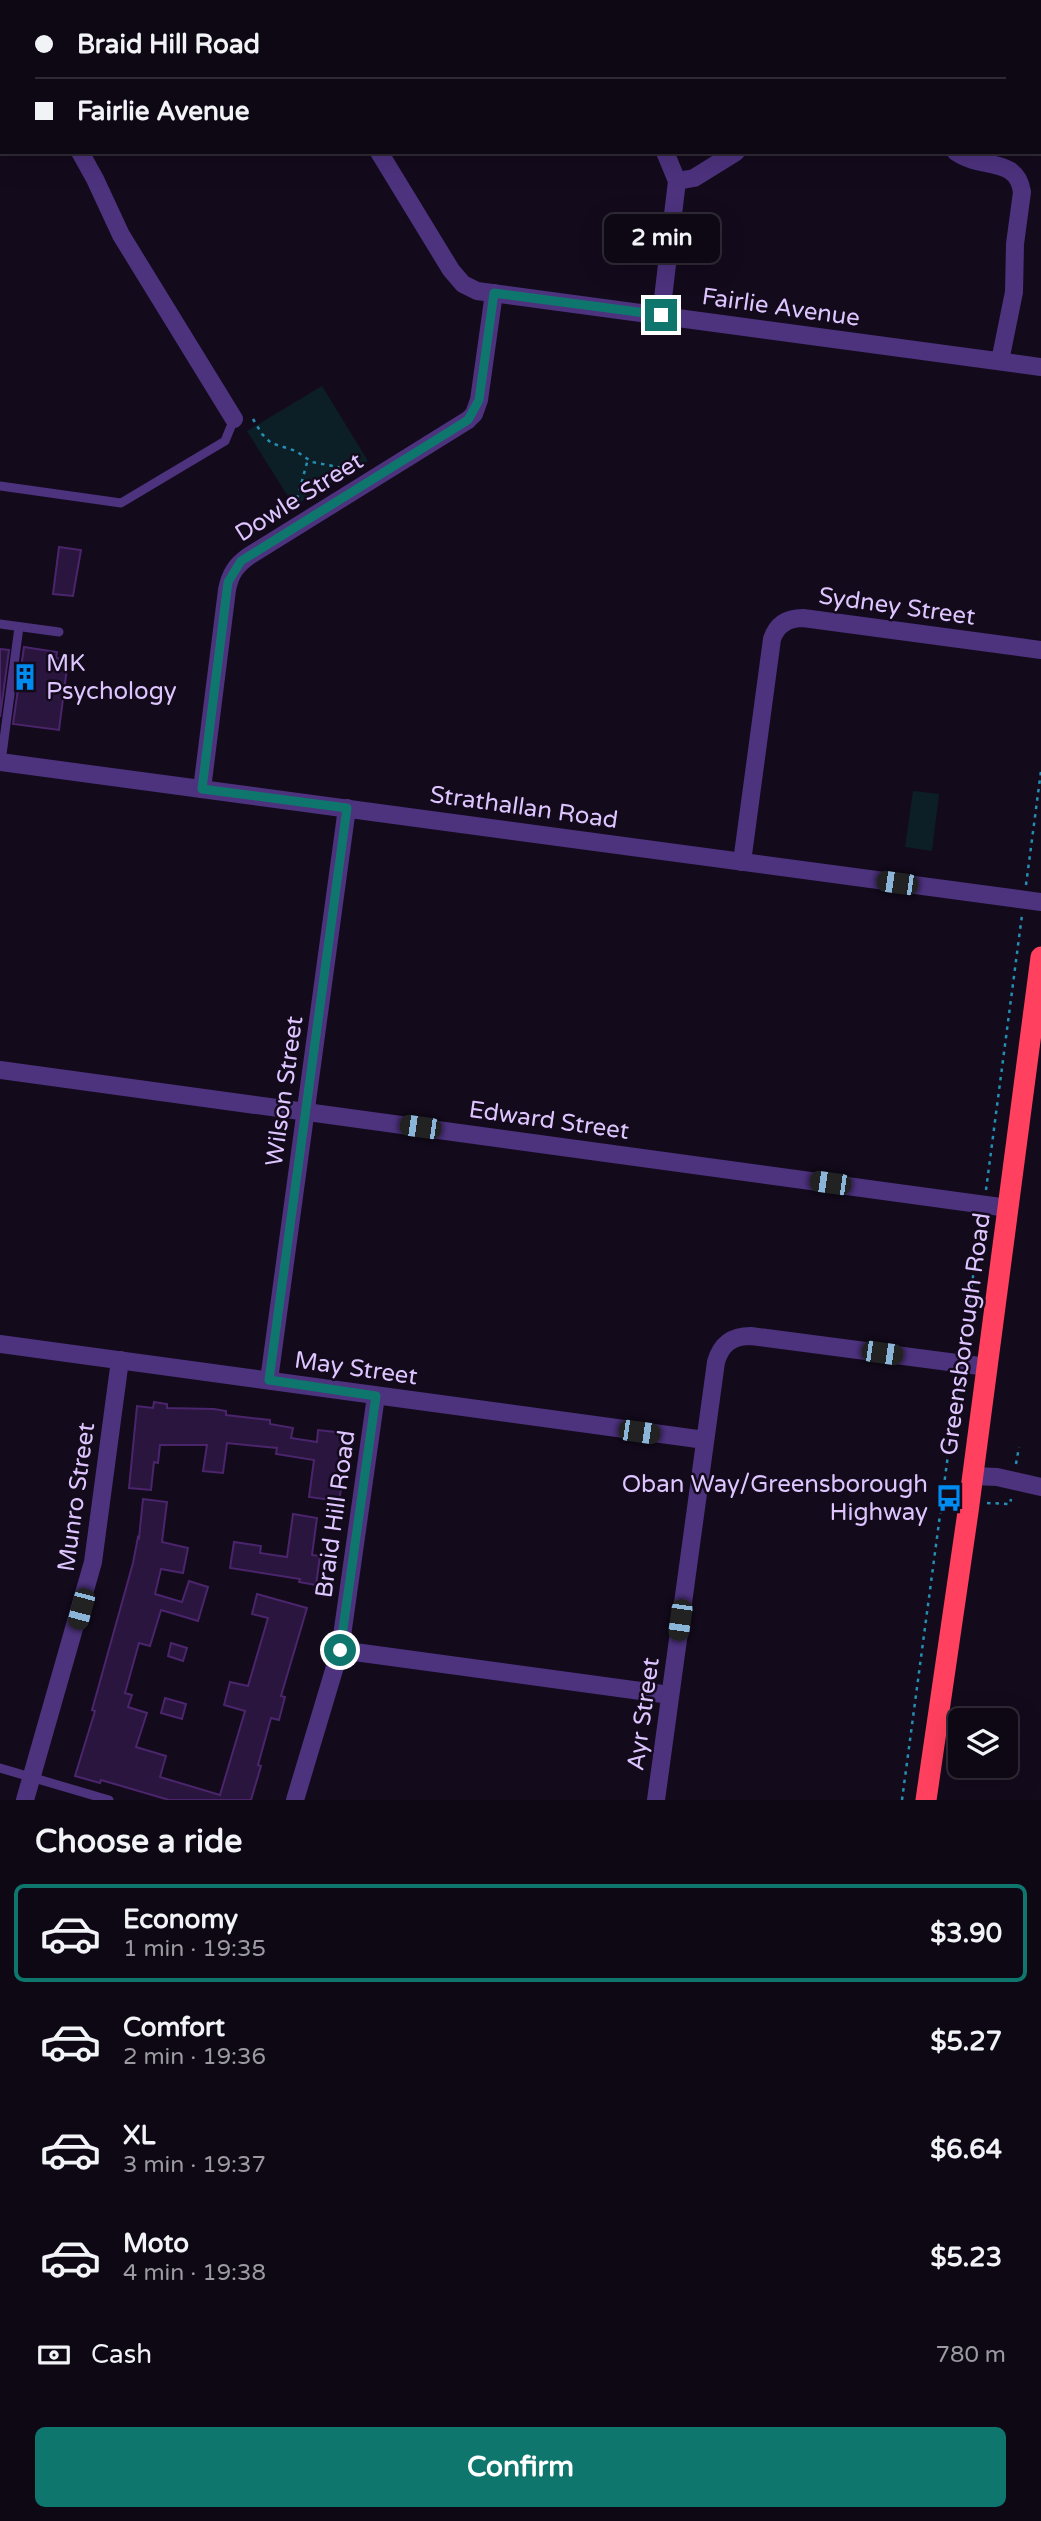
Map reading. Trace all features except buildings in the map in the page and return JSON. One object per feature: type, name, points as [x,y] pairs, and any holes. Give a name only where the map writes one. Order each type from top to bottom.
[{"type":"highway","name":"Greensborough Road","points":[[926,1800],[988,1367],[1041,957]]},
{"type":"street","points":[[81,154],[121,235],[234,419]]},
{"type":"street","name":"Fairlie Avenue","points":[[380,154],[458,279],[469,288],[1041,367]]},
{"type":"street","points":[[661,315],[677,181],[666,154]]},
{"type":"street","points":[[677,181],[694,178],[733,154]]},
{"type":"street","points":[[960,154],[970,160],[1010,169],[1018,176],[1021,184],[1014,255],[1014,292],[1000,361]]},
{"type":"street","name":"Dowle Street","points":[[202,789],[227,590],[232,573],[241,561],[468,420],[479,400],[494,293]]},
{"type":"street","name":"Sydney Street","points":[[742,862],[772,639],[782,623],[803,618],[1041,650]]},
{"type":"street","name":"Strathallan Road","points":[[1,762],[1033,901]]},
{"type":"street","name":"Wilson Street","points":[[269,1380],[347,808]]},
{"type":"street","name":"Edward Street","points":[[0,1070],[1008,1208]]},
{"type":"street","name":"Ayr Street","points":[[656,1800],[716,1363],[724,1345],[734,1338],[751,1336],[961,1363]]},
{"type":"street","name":"May Street","points":[[0,1344],[705,1440]]},
{"type":"street","name":"Munro Street","points":[[25,1800],[93,1562],[120,1360]]},
{"type":"street","points":[[961,1363],[988,1367]]},
{"type":"street","name":"Braid Hill Road","points":[[295,1800],[340,1650],[376,1396]]},
{"type":"street","points":[[973,1476],[997,1477],[1041,1487]]},
{"type":"street","points":[[340,1650],[670,1695]]},
{"type":"lane","points":[[0,486],[121,503],[225,441],[234,419]]},
{"type":"lane","points":[[0,624],[59,632]]},
{"type":"lane","points":[[1,762],[19,627]]},
{"type":"lane","points":[[0,1768],[109,1800]]},
{"type":"path","points":[[253,419],[267,440],[296,451],[317,463],[357,471]]},
{"type":"path","points":[[299,507],[298,499],[308,459]]},
{"type":"path","points":[[902,1800],[983,1205],[1033,901],[1041,771]]},
{"type":"shaded area","points":[[322,386],[368,461],[294,506],[247,431]]},
{"type":"shaded area","points":[[913,791],[939,794],[932,851],[905,847]]},
{"type":"place","name":"MK Psychology","points":[[25,677]]},
{"type":"place","name":"Oban Way/Greensborough Highway","points":[[949,1498]]},
{"type":"route","points":[[340,1650],[376,1396],[269,1380],[347,808],[202,789],[228,582],[241,561],[462,425],[474,414],[479,400],[494,293],[661,315]]}]
